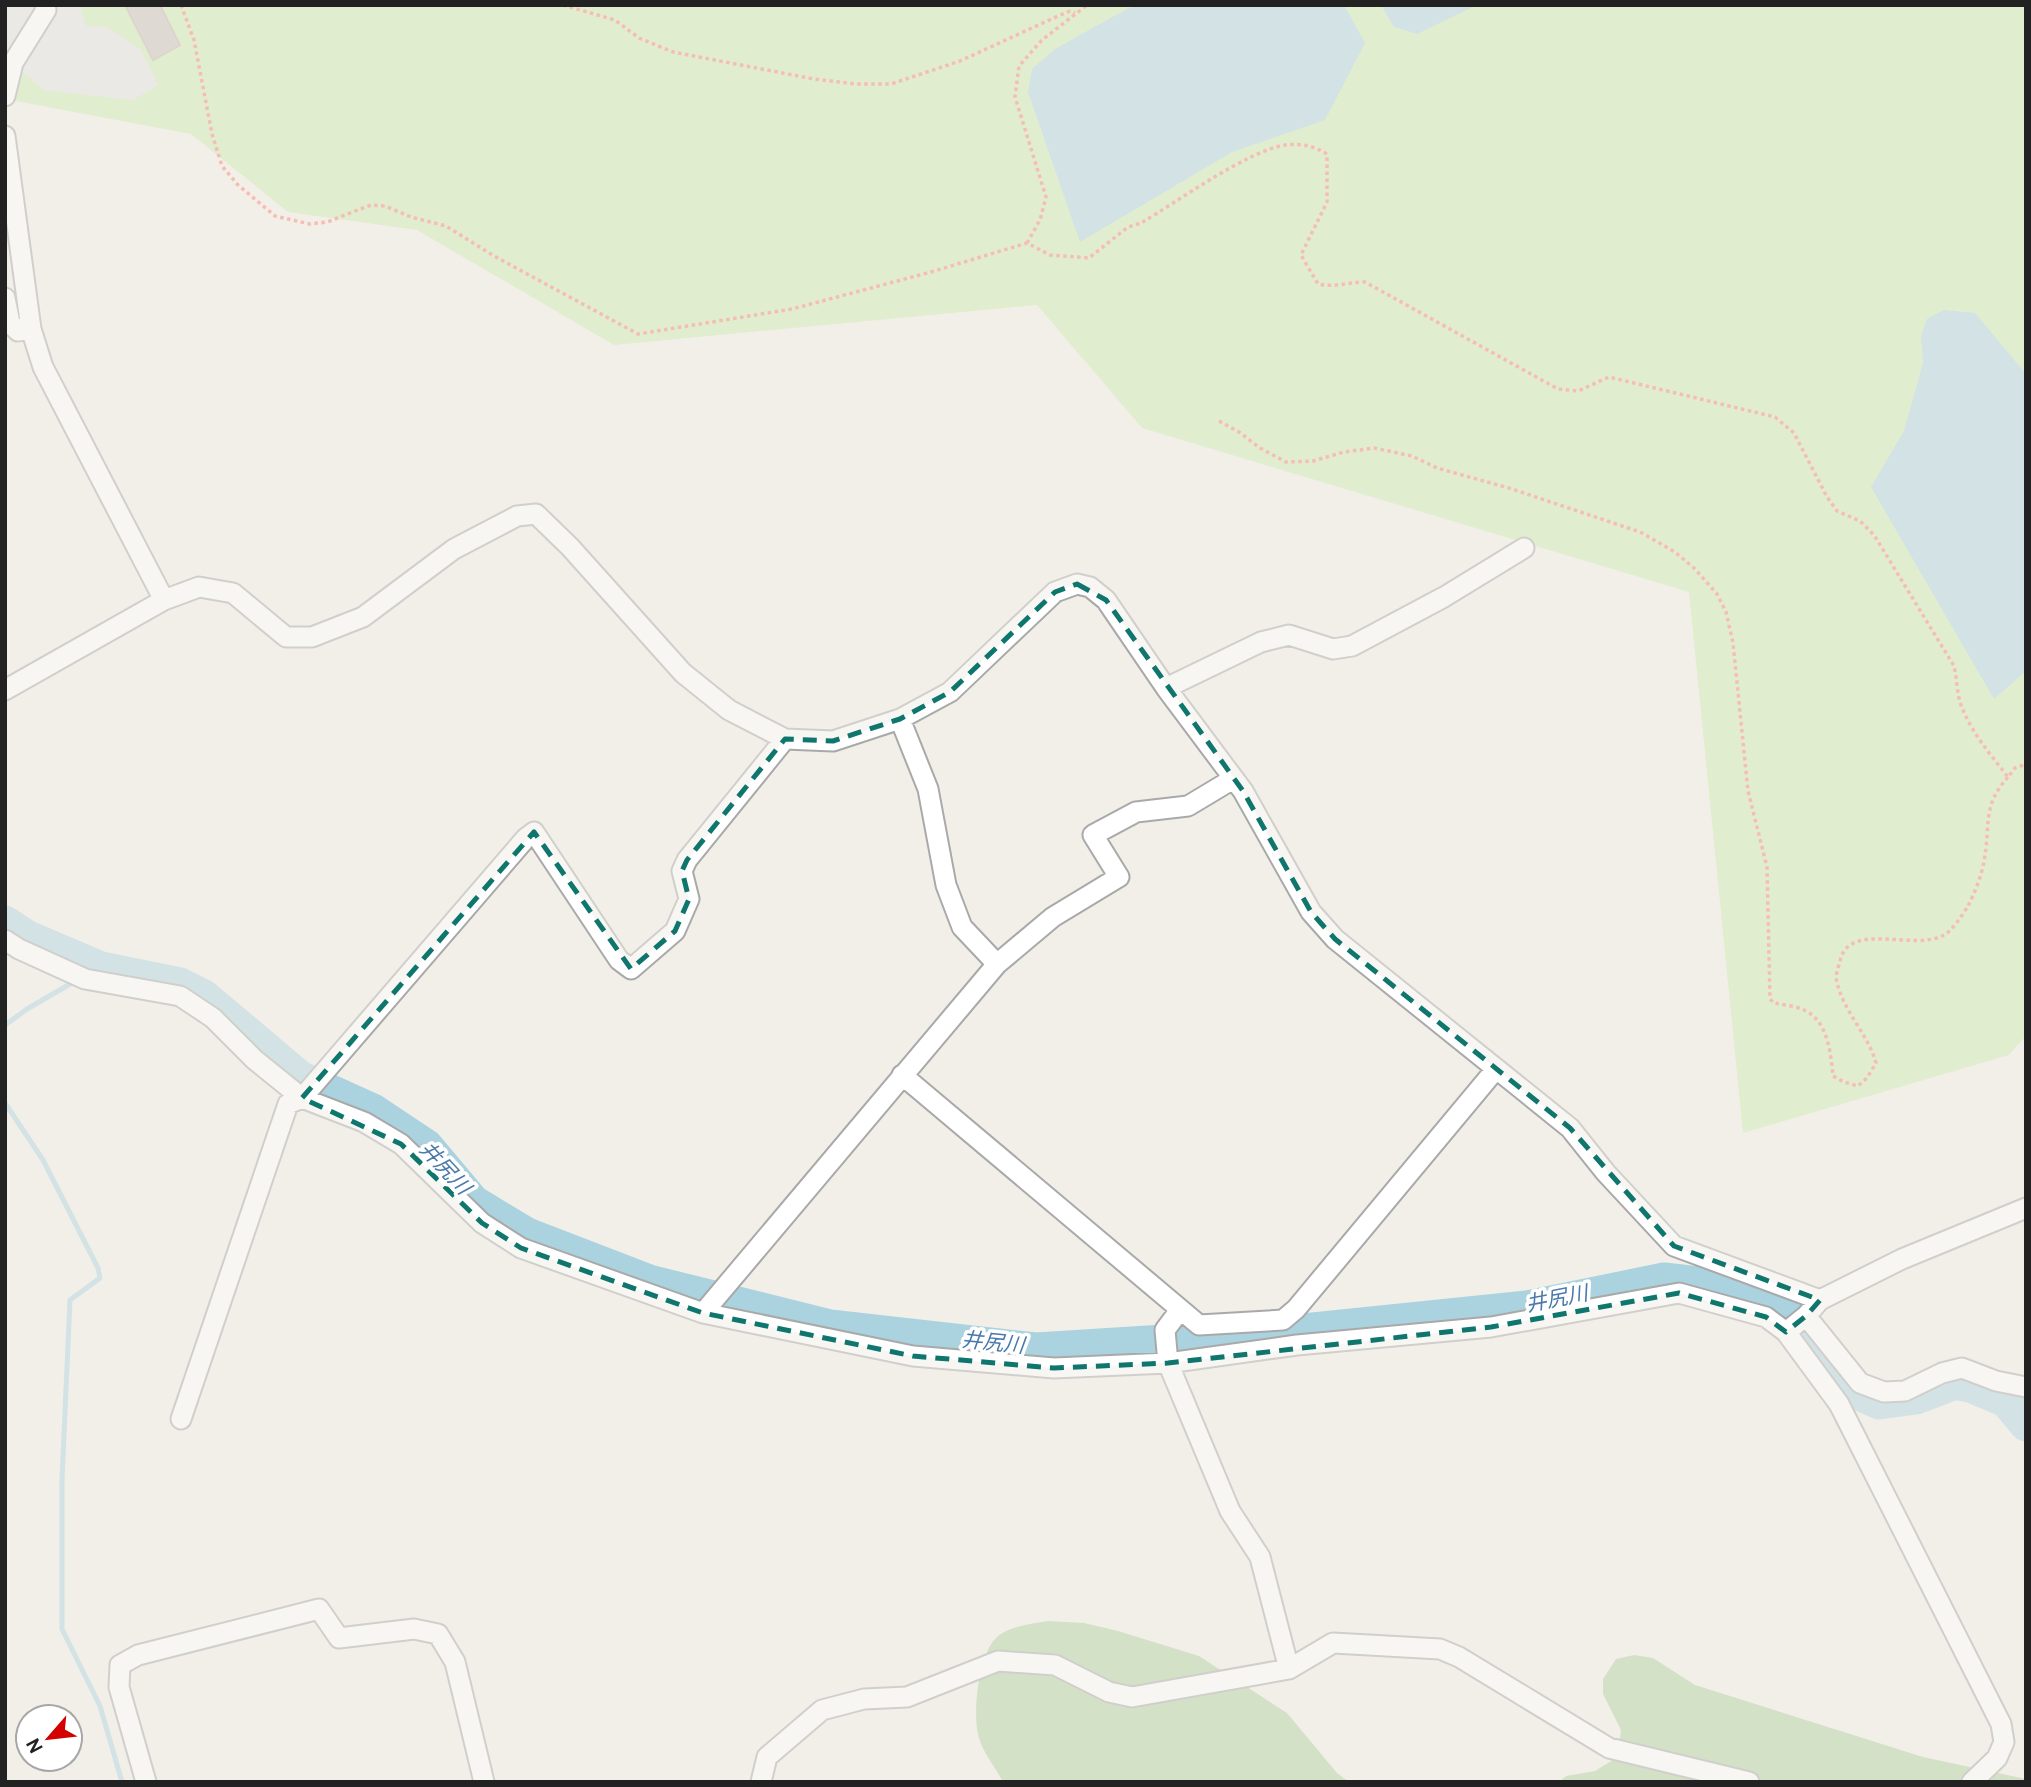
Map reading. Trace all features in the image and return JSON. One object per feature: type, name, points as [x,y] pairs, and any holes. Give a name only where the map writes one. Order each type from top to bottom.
[{"type":"street","points":[[5,96],[13,63],[46,10],[45,5]]},
{"type":"street","points":[[5,136],[31,329],[43,367],[164,600]]},
{"type":"street","points":[[5,298],[10,323],[19,331],[31,329]]},
{"type":"street","points":[[5,690],[164,600],[199,587],[233,593],[286,637],[312,637],[363,617],[454,550],[517,516],[536,514],[570,547],[683,673],[729,710],[785,739],[833,741],[900,719],[950,692],[1055,592],[1077,584],[1090,587],[1106,600],[1166,688],[1242,791],[1311,912],[1335,939],[1570,1128],[1606,1173],[1674,1246],[1820,1300]]},
{"type":"street","points":[[1166,688],[1261,642],[1289,635],[1333,649],[1352,646],[1444,597],[1524,548]]},
{"type":"street","points":[[900,719],[928,789],[946,885],[962,927],[997,964]]},
{"type":"street","points":[[181,1419],[288,1104],[302,1098],[534,832],[619,960],[631,969],[675,931],[689,899],[682,871],[687,860],[785,739]]},
{"type":"street","points":[[703,1313],[997,964],[1053,917],[1119,877],[1093,835],[1136,812],[1188,806],[1233,779]]},
{"type":"street","points":[[5,940],[85,979],[180,996],[212,1018],[255,1060],[302,1098],[365,1122],[401,1144],[482,1223],[521,1248],[703,1313],[913,1356],[1054,1368],[1168,1363],[1297,1345],[1491,1327],[1679,1293],[1797,1323],[1860,1383],[1884,1392],[1905,1391],[1942,1373],[1962,1368],[1996,1381],[2026,1387]]},
{"type":"street","points":[[902,1074],[1199,1325],[1283,1320],[1296,1309],[1496,1069]]},
{"type":"street","points":[[1797,1323],[1820,1300],[1902,1259],[2026,1208]]},
{"type":"street","points":[[1180,1310],[1166,1330],[1168,1363],[1230,1511],[1260,1557],[1289,1669]]},
{"type":"street","points":[[1797,1323],[2001,1724],[2004,1742],[1997,1758],[1972,1782]]},
{"type":"street","points":[[146,1782],[119,1686],[120,1665],[138,1655],[319,1609],[340,1637],[414,1629],[438,1634],[455,1662],[484,1782]]},
{"type":"street","points":[[761,1782],[767,1757],[822,1710],[864,1699],[907,1697],[998,1661],[1055,1665],[1109,1692],[1132,1697],[1289,1669],[1333,1643],[1440,1649],[1459,1657],[1609,1748],[1749,1782]]},
{"type":"path","points":[[181,5],[194,40],[212,134],[222,166],[238,185],[275,216],[310,223],[327,222],[371,205],[385,206],[411,217],[446,226],[494,256],[638,334],[792,309],[1027,243],[1040,220],[1046,197],[1015,97],[1019,66],[1042,40],[1087,5]]},
{"type":"path","points":[[563,5],[615,20],[639,38],[673,52],[814,79],[856,84],[891,84],[960,61],[1070,11],[1075,13]]},
{"type":"path","points":[[1027,243],[1050,255],[1089,258],[1128,228],[1141,223],[1250,157],[1285,145],[1313,146],[1327,154],[1326,202],[1301,255],[1318,284],[1331,288],[1349,282],[1365,282],[1558,389],[1578,391],[1609,377],[1775,417],[1794,433],[1837,511],[1860,521],[1874,535],[1954,666],[1959,684],[1959,702],[1971,727],[2008,777]]},
{"type":"path","points":[[1219,421],[1240,432],[1259,448],[1286,462],[1314,461],[1344,452],[1374,448],[1412,456],[1437,468],[1509,488],[1640,532],[1675,552],[1694,568],[1717,594],[1726,612],[1732,643],[1748,791],[1767,867],[1770,999],[1774,1003],[1807,1011],[1817,1020],[1827,1039],[1833,1076],[1843,1082],[1858,1086],[1867,1079],[1875,1063],[1872,1050],[1836,980],[1842,954],[1850,944],[1870,937],[1917,942],[1945,935],[1968,906],[1984,863],[1987,816],[1995,792],[2015,768],[2026,764]]},
{"type":"highlighted area","points":[[1077,584],[1106,600],[1243,791],[1311,912],[1335,939],[1570,1128],[1674,1246],[1820,1300],[1806,1316],[1786,1332],[1766,1317],[1679,1293],[1491,1327],[1168,1363],[1054,1368],[913,1356],[703,1313],[521,1248],[482,1223],[401,1144],[302,1098],[534,832],[631,969],[675,931],[689,899],[682,871],[687,860],[785,739],[833,741],[900,719],[950,692],[1055,592]]},
{"type":"green space","points":[[5,5],[2026,5],[2026,1036],[2009,1055],[1743,1133],[1689,592],[1142,428],[1037,305],[614,345],[417,230],[288,212],[191,134],[5,99]]},
{"type":"green space","points":[[1048,1621],[1084,1623],[1199,1656],[1287,1713],[1337,1773],[1349,1782],[1003,1782],[983,1749],[977,1728],[981,1671],[990,1646],[1001,1634],[1020,1626]]},
{"type":"green space","points":[[1634,1655],[1653,1658],[1695,1685],[1923,1757],[2026,1779],[2026,1782],[1559,1782],[1566,1776],[1595,1771],[1618,1757],[1621,1730],[1603,1694],[1603,1679],[1616,1659]]},
{"type":"shaded area","points":[[5,5],[80,5],[86,26],[107,27],[141,50],[158,85],[133,100],[44,90],[5,57]]},
{"type":"water","points":[[1134,5],[1344,5],[1365,43],[1325,120],[1232,152],[1080,242],[1028,92],[1032,69],[1055,49]]},
{"type":"water","points":[[1381,5],[1477,5],[1417,34],[1394,27]]},
{"type":"water","points":[[1944,310],[1975,313],[2026,374],[2026,671],[1994,699],[1871,487],[1904,431],[1923,363],[1921,336],[1927,319]]},
{"type":"building","points":[[125,5],[160,5],[180,45],[153,60]]},
{"type":"waterway","name":"井尻川","points":[[5,922],[28,937],[101,968],[180,984],[204,996],[300,1077],[373,1110],[427,1146],[474,1202],[527,1234],[649,1281],[830,1326],[1036,1349],[1243,1336],[1527,1307],[1664,1279],[1725,1286],[1782,1306],[1853,1391],[1879,1403],[1916,1398],[1955,1383],[1970,1386],[2006,1401],[2026,1425]]},
{"type":"waterway","points":[[5,1025],[77,980]]},
{"type":"waterway","points":[[5,1103],[43,1160],[98,1268],[100,1278],[70,1300],[62,1479],[62,1629],[100,1706],[122,1782]]}]
